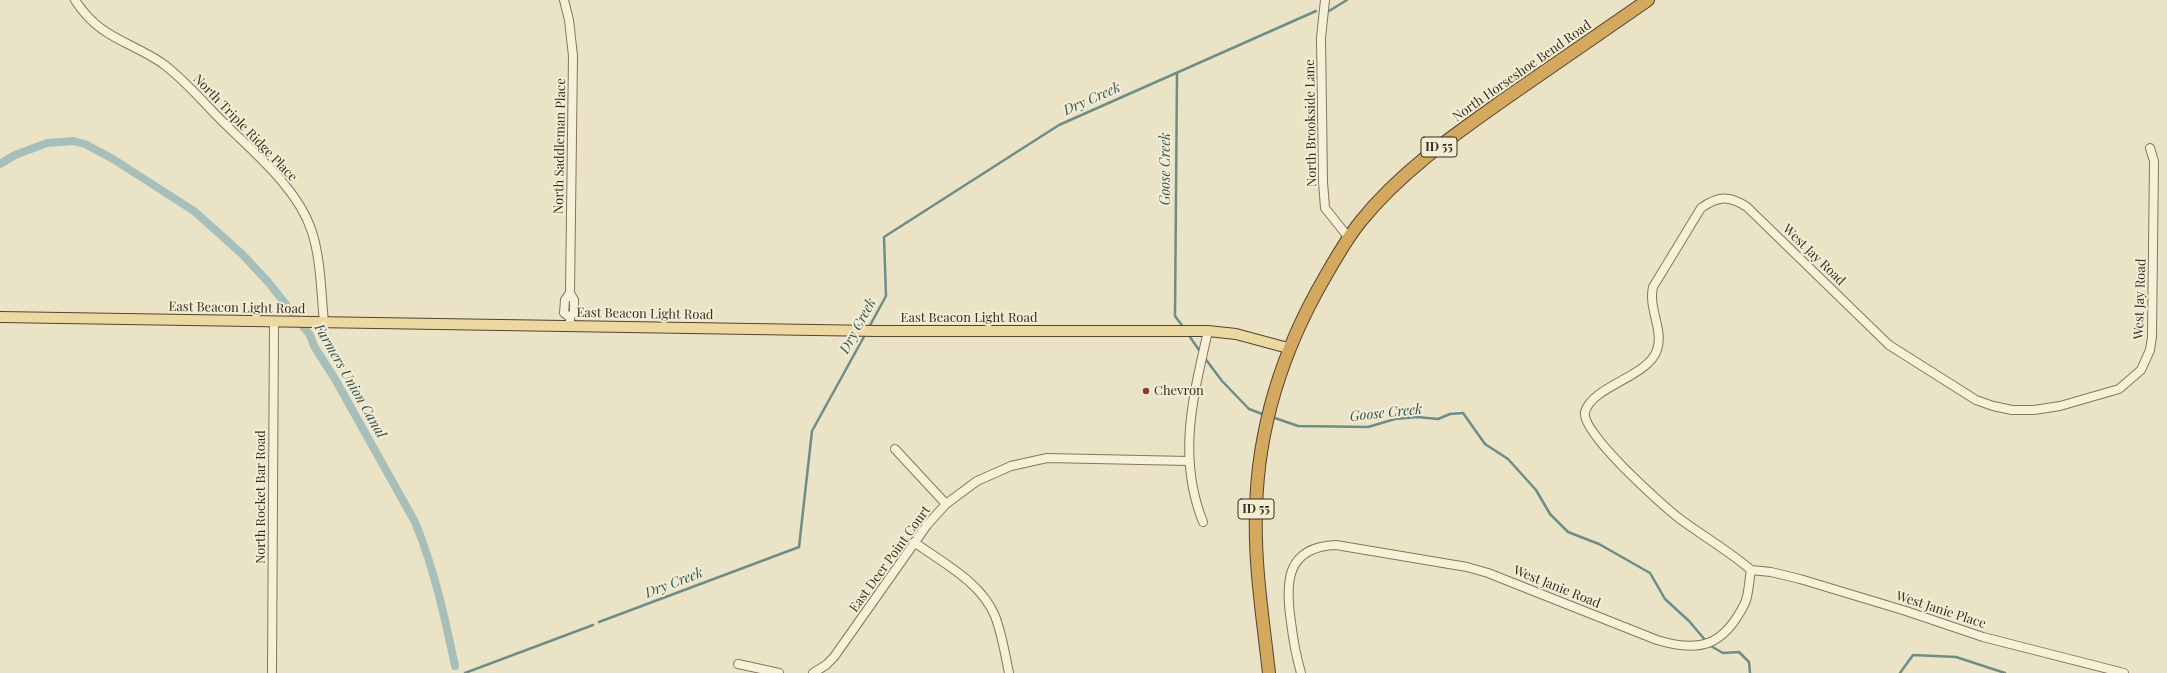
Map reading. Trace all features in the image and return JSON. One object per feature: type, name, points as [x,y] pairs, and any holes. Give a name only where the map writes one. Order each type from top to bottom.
[{"type":"highway","name":"North Horseshoe Bend Road","points":[[1269,673],[1256,552],[1257,486],[1269,412],[1288,348],[1318,289],[1361,221],[1426,156],[1648,0]]},
{"type":"main road","name":"East Beacon Light Road","points":[[0,317],[287,322],[570,322],[877,331],[1208,331],[1236,334],[1288,348]]},
{"type":"street","name":"North Triple Ridge Place","points":[[75,0],[86,16],[100,29],[115,39],[158,61],[179,77],[288,189],[305,214],[313,232],[324,322]]},
{"type":"street","name":"North Saddleman Place","points":[[564,0],[569,20],[573,56],[570,293],[574,300],[574,313],[570,322]]},
{"type":"street","name":"North Brookside Lane","points":[[1325,0],[1322,38],[1322,182],[1325,208],[1349,238]]},
{"type":"street","name":"West Jay Road","points":[[1751,570],[1663,505],[1596,439],[1585,420],[1584,413],[1591,400],[1652,359],[1658,342],[1651,297],[1653,287],[1701,208],[1713,200],[1725,198],[1738,201],[1747,207],[1889,345],[1976,400],[1993,406],[2012,410],[2034,410],[2060,406],[2119,389],[2141,370],[2150,350],[2152,337],[2154,161],[2150,148]]},
{"type":"street","name":"North Rocket Bar Road","points":[[272,673],[274,321]]},
{"type":"street","points":[[1203,522],[1197,505],[1188,461],[1191,407],[1208,331]]},
{"type":"street","points":[[895,449],[946,504]]},
{"type":"street","name":"East Deer Point Court","points":[[813,673],[826,665],[834,657],[927,525],[946,504],[977,481],[1011,466],[1041,459],[1059,457],[1188,461]]},
{"type":"street","points":[[914,542],[964,578],[982,594],[989,604],[999,627],[1009,673]]},
{"type":"street","name":"West Janie Road","points":[[1301,673],[1290,613],[1288,580],[1297,560],[1307,551],[1320,546],[1336,545],[1467,567],[1488,572],[1657,640],[1678,646],[1694,647],[1706,645],[1718,638],[1728,629],[1745,602],[1751,570]]},
{"type":"street","name":"West Janie Place","points":[[1751,570],[1771,572],[1800,579],[1906,611],[1983,637],[2124,673]]},
{"type":"street","points":[[738,664],[779,673]]},
{"type":"waterway","name":"Dry Creek","points":[[1329,11],[1347,0]]},
{"type":"waterway","name":"Dry Creek","points":[[868,329],[886,296],[884,237],[1059,125],[1316,11]]},
{"type":"waterway","name":"Goose Creek","points":[[1177,74],[1175,316],[1184,328]]},
{"type":"waterway","name":"Farmers Union Canal","points":[[0,164],[15,155],[47,143],[74,141],[85,144],[113,159],[194,211],[242,254],[269,283],[310,335],[314,346],[335,379],[415,522],[428,557],[443,611],[455,666]]},
{"type":"waterway","name":"Dry Creek","points":[[599,622],[799,547],[812,431],[866,333]]},
{"type":"waterway","name":"Goose Creek","points":[[1188,334],[1201,353]]},
{"type":"waterway","name":"Goose Creek","points":[[1204,357],[1222,381],[1249,409],[1265,415]]},
{"type":"waterway","name":"Goose Creek","points":[[1272,417],[1298,426],[1368,427],[1395,419],[1417,417],[1438,419],[1450,414],[1463,413],[1485,444],[1508,459],[1536,490],[1550,514],[1568,532],[1599,544],[1650,573],[1665,599],[1689,621],[1706,641]]},
{"type":"waterway","name":"Dry Creek","points":[[465,673],[593,625]]},
{"type":"waterway","name":"Goose Creek","points":[[1709,645],[1723,653],[1739,652],[1749,662],[1750,673]]},
{"type":"waterway","name":"Goose Creek","points":[[1900,673],[1913,655],[1956,657],[2005,673]]},
{"type":"place","name":"Chevron","points":[[1146,391]]}]
